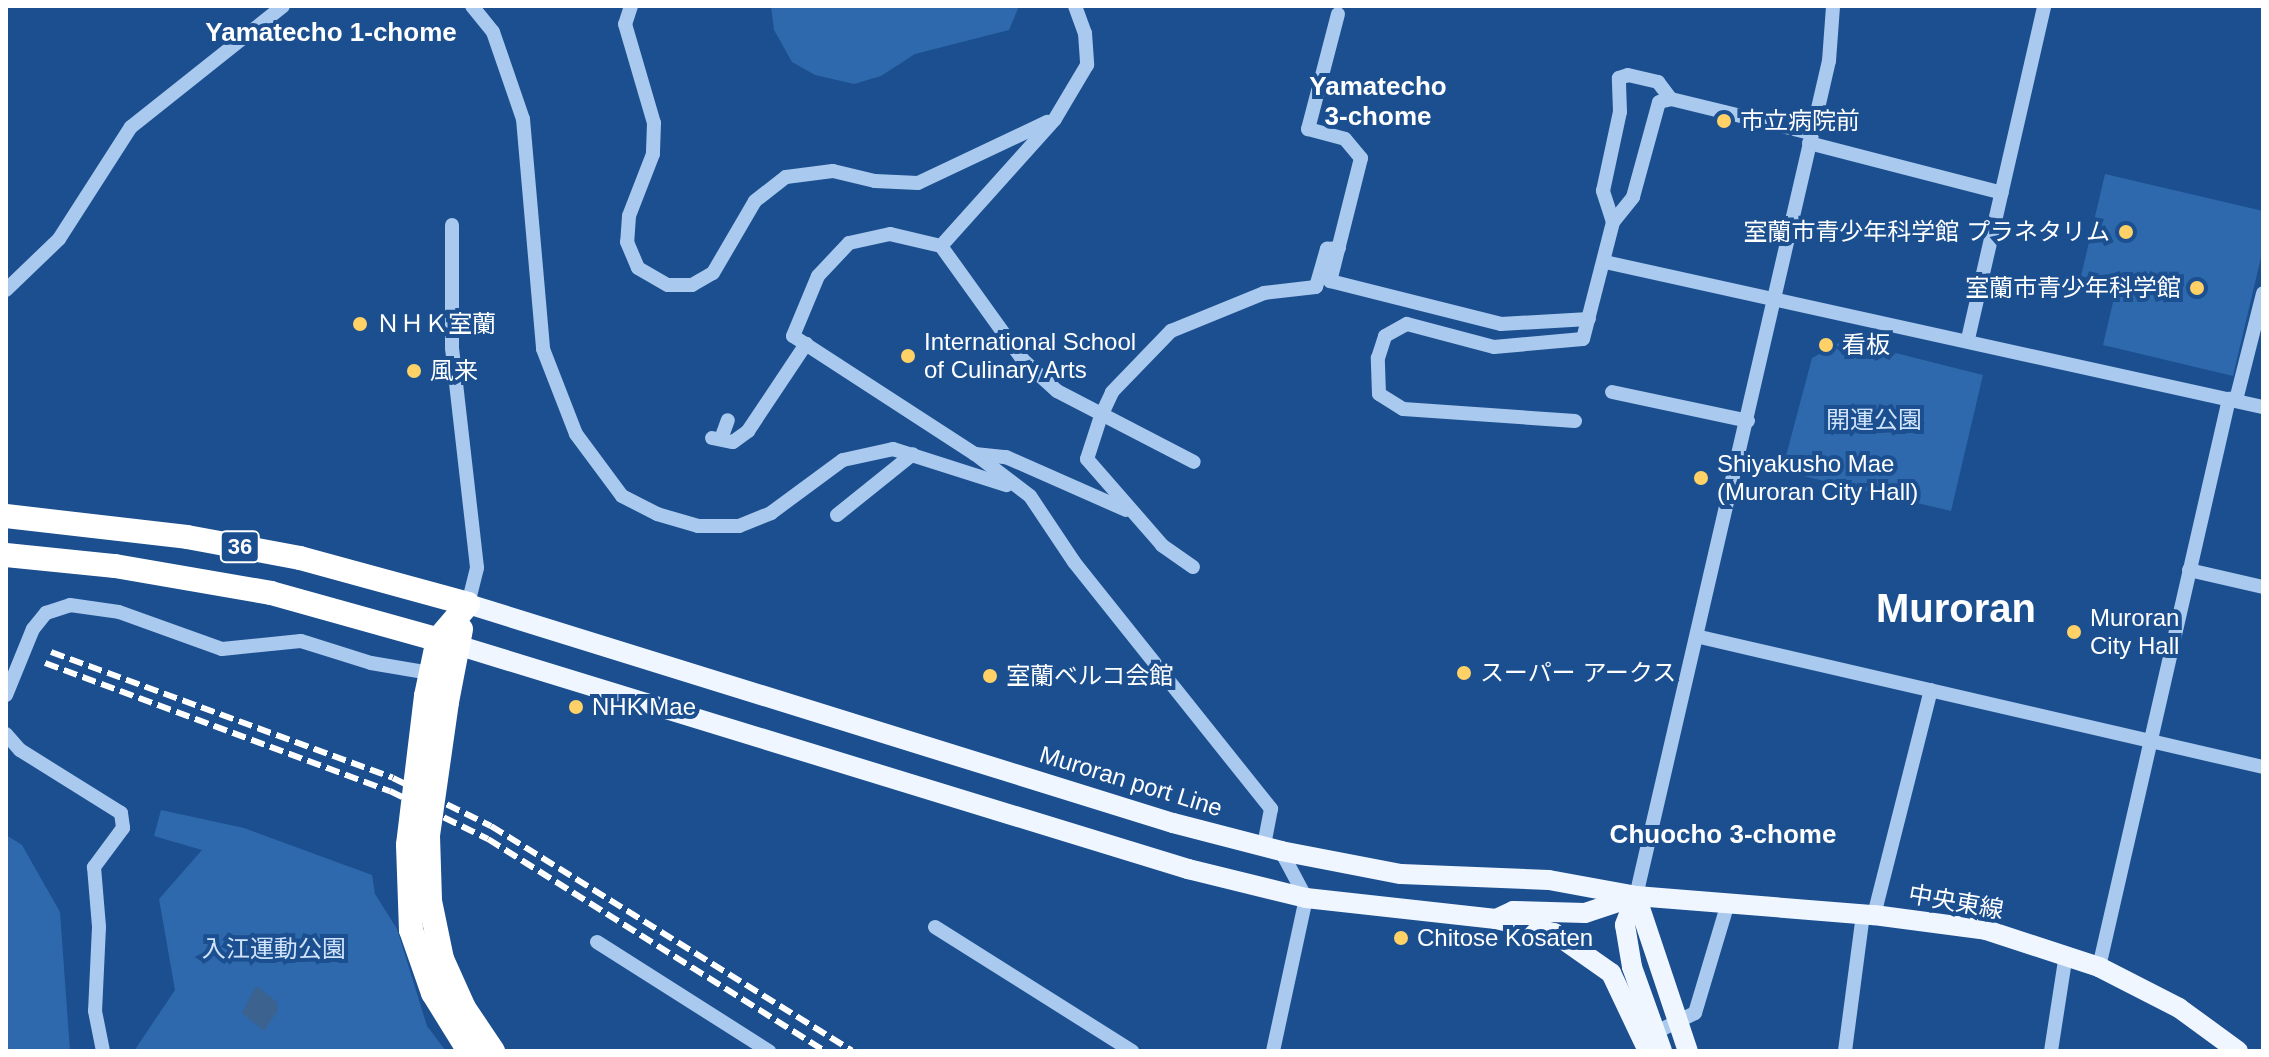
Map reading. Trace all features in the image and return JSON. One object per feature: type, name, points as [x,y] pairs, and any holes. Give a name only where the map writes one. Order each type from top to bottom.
[{"type":"highway","name":"36","points":[[6,516],[187,537],[300,558],[468,604]]},
{"type":"highway","name":"36","points":[[6,558],[115,566],[271,593],[448,642]]},
{"type":"highway","points":[[468,604],[448,642],[408,845],[411,930],[433,993],[469,1051]]},
{"type":"highway","points":[[439,687],[428,836],[430,901],[442,959],[464,1008],[493,1051]]},
{"type":"main road","name":"Muroran port Line","points":[[468,604],[1272,849],[1401,874],[1549,880],[1636,896]]},
{"type":"main road","points":[[448,642],[1188,869],[1306,898],[1496,919],[1554,933],[1601,964],[1652,1043]]},
{"type":"main road","points":[[1496,919],[1513,911],[1585,913],[1636,896]]},
{"type":"main road","points":[[1636,896],[1688,1051]]},
{"type":"main road","points":[[1636,896],[1625,925],[1632,967],[1652,1043]]},
{"type":"main road","name":"中央東線","points":[[1636,896],[1869,914],[1986,930],[2099,967],[2179,1008],[2238,1051]]},
{"type":"street","points":[[6,290],[59,239],[131,127],[283,6]]},
{"type":"street","points":[[472,6],[493,32],[523,119],[543,349],[576,434],[622,496],[657,514],[698,526],[739,526],[771,513],[843,460],[893,449],[1018,489]]},
{"type":"street","points":[[631,6],[625,24],[654,123],[653,154],[629,216],[627,242],[638,268],[668,285],[692,285],[713,273],[755,201],[786,177],[833,171],[875,181],[918,183],[1055,119]]},
{"type":"street","points":[[941,246],[1055,119],[1087,65],[1085,33],[1075,6]]},
{"type":"street","points":[[1636,896],[1700,637],[1829,61],[1833,6]]},
{"type":"street","points":[[1968,339],[2044,6]]},
{"type":"street","points":[[1338,14],[1308,129],[1345,139],[1361,158],[1330,281],[1501,324],[1589,319]]},
{"type":"street","points":[[1613,222],[1603,191],[1620,112],[1619,78],[1628,75],[1658,82],[1671,99]]},
{"type":"street","points":[[1575,421],[1403,409],[1379,394],[1378,358],[1385,336],[1407,324],[1494,347],[1583,339],[1613,222],[1633,197],[1653,111],[1659,102],[1671,99],[2002,193]]},
{"type":"street","points":[[452,225],[452,348],[477,568],[468,604]]},
{"type":"street","points":[[1194,462],[1057,391],[1023,360],[941,246],[890,234],[849,243],[818,276],[793,336],[975,454],[1030,496],[1074,562],[1271,809],[1272,849],[1306,898],[1273,1051]]},
{"type":"street","points":[[1193,567],[1130,512],[1087,459],[1101,416],[1112,392],[1171,331],[1264,293],[1316,287],[1327,249],[1339,248]]},
{"type":"street","points":[[1605,262],[1968,339],[2263,407]]},
{"type":"street","points":[[2099,967],[2189,570],[2232,399],[2263,293]]},
{"type":"street","points":[[728,420],[716,438],[733,442],[748,431],[806,344]]},
{"type":"street","points":[[1612,392],[1748,421]]},
{"type":"street","points":[[837,515],[913,454]]},
{"type":"street","points":[[975,454],[1006,457],[1130,512]]},
{"type":"street","points":[[2189,570],[2263,587]]},
{"type":"street","points":[[6,695],[33,629],[46,613],[70,605],[119,612],[222,649],[301,641],[439,687]]},
{"type":"street","points":[[1700,637],[2263,767]]},
{"type":"street","points":[[1845,1051],[1869,914],[1931,690]]},
{"type":"street","points":[[6,734],[20,750],[121,813],[123,828],[94,867],[99,927],[95,1011],[103,1051]]},
{"type":"street","points":[[1652,1043],[1695,1013],[1728,903]]},
{"type":"street","points":[[935,927],[1132,1051]]},
{"type":"street","points":[[597,942],[769,1051]]},
{"type":"street","points":[[2051,1051],[2066,954]]},
{"type":"green space","points":[[771,6],[1019,6],[1009,30],[915,54],[881,76],[854,84],[815,75],[792,62],[774,30]]},
{"type":"green space","points":[[2105,174],[2263,211],[2263,249],[2233,376],[2103,345],[2117,285],[2081,276]]},
{"type":"green space","name":"開運公園","points":[[1844,340],[1983,375],[1951,511],[1782,471],[1812,358]]},
{"type":"green space","name":"入江運動公園","points":[[161,810],[244,828],[372,875],[375,894],[397,929],[427,1026],[446,1051],[134,1051],[175,990],[159,899],[202,850],[154,836]]},
{"type":"green space","points":[[6,835],[22,845],[60,912],[70,1051],[6,1051]]},
{"type":"shaded area","points":[[256,986],[276,1001],[278,1010],[264,1031],[242,1013]]},
{"type":"railway","points":[[51,652],[393,778],[491,826],[852,1051]]},
{"type":"railway","points":[[45,663],[390,791],[488,839],[824,1051]]},
{"type":"place","name":"市立病院前","points":[[1724,121]]},
{"type":"place","name":"室蘭市青少年科学館 プラネタリム","points":[[2126,232]]},
{"type":"place","name":"室蘭市青少年科学館","points":[[2197,288]]},
{"type":"place","name":"ＮＨＫ室蘭","points":[[360,324]]},
{"type":"place","name":"看板","points":[[1826,345]]},
{"type":"place","name":"International School of Culinary Arts","points":[[908,356]]},
{"type":"place","name":"風来","points":[[414,371]]},
{"type":"place","name":"Shiyakusho Mae (Muroran City Hall)","points":[[1701,478]]},
{"type":"place","name":"Muroran City Hall","points":[[2074,632]]},
{"type":"place","name":"スーパー アークス","points":[[1464,673]]},
{"type":"place","name":"室蘭ベルコ会館","points":[[990,676]]},
{"type":"place","name":"NHK Mae","points":[[576,707]]},
{"type":"place","name":"Chitose Kosaten","points":[[1401,938]]},
{"type":"district","name":"Yamatecho 1-chome","points":[[331,33]]},
{"type":"district","name":"Yamatecho 3-chome","points":[[1378,102]]},
{"type":"district","name":"Muroran","points":[[1956,608]]},
{"type":"district","name":"Chuocho 3-chome","points":[[1723,835]]}]
